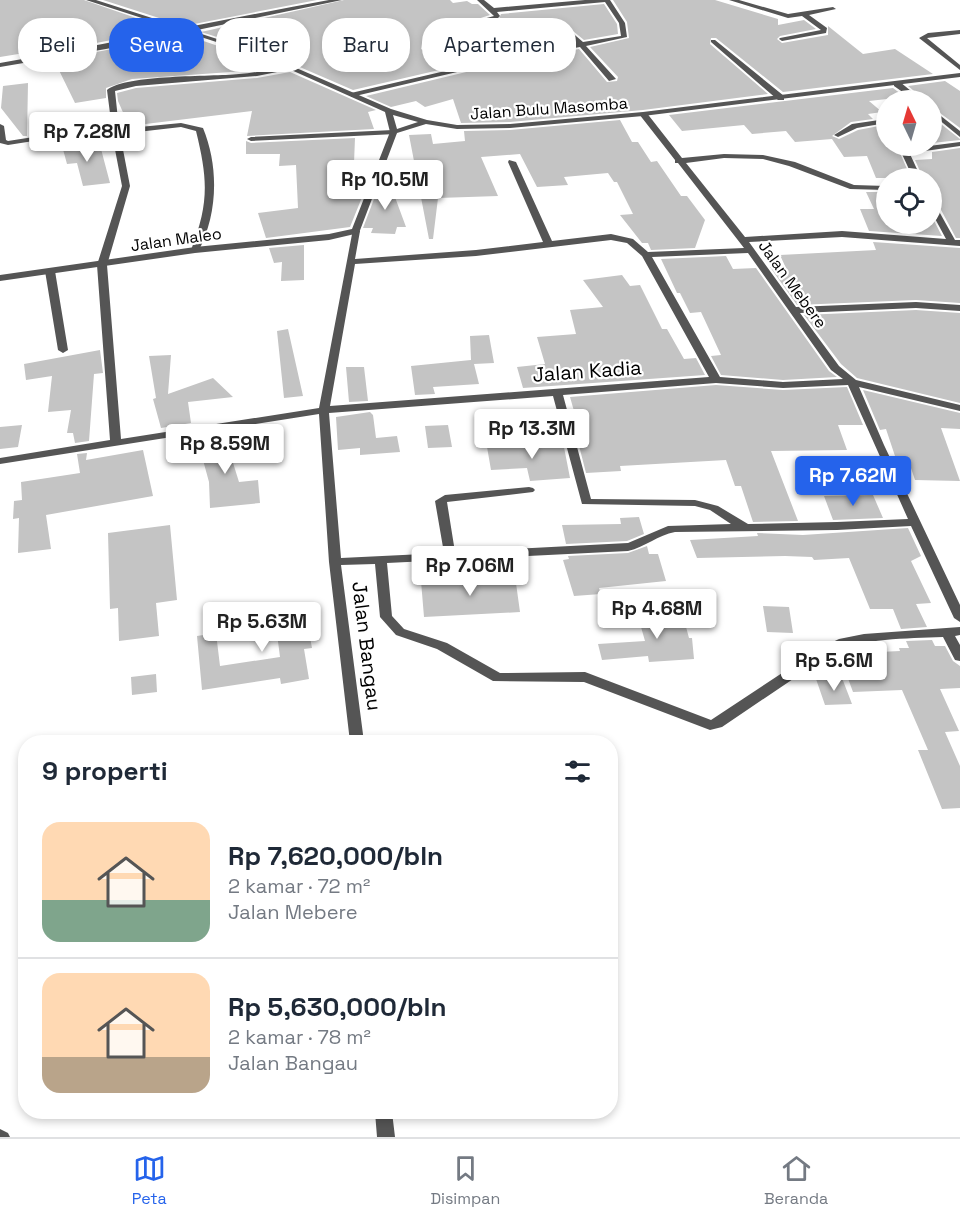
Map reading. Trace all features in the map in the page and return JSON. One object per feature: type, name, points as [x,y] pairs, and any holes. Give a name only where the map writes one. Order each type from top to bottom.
[{"type":"street","name":"Jalan Bulu Masomba","points":[[88,0],[146,18]]},
{"type":"street","points":[[204,26],[339,0]]},
{"type":"street","points":[[480,0],[494,10],[497,16],[495,18]]},
{"type":"street","points":[[494,10],[607,0],[617,14],[625,37],[576,45]]},
{"type":"street","points":[[732,0],[782,16],[805,15],[833,9]]},
{"type":"street","points":[[547,6],[553,13]]},
{"type":"street","points":[[782,39],[824,32],[825,30],[805,15]]},
{"type":"street","points":[[960,32],[928,35],[922,38],[960,68]]},
{"type":"street","points":[[576,40],[612,79]]},
{"type":"street","points":[[713,41],[781,98]]},
{"type":"street","points":[[0,65],[109,46]]},
{"type":"street","points":[[116,443],[102,265],[126,186],[115,132],[111,90],[116,87],[205,76],[271,72]]},
{"type":"street","name":"Jalan Bulu Masomba","points":[[301,72],[388,111],[426,122],[471,128],[643,114],[960,75]]},
{"type":"street","points":[[354,95],[452,72]]},
{"type":"street","points":[[897,84],[905,90]]},
{"type":"street","points":[[388,111],[393,132]]},
{"type":"street","name":"Jalan Mebere","points":[[643,114],[678,161],[743,240],[795,310],[826,358],[852,382],[960,408]]},
{"type":"street","points":[[942,120],[959,133]]},
{"type":"street","points":[[251,139],[393,132],[426,122]]},
{"type":"street","points":[[838,135],[855,126],[875,123]]},
{"type":"street","points":[[0,126],[2,141],[8,143],[91,130],[115,132],[181,125],[200,130],[212,174],[212,191],[203,230],[195,250]]},
{"type":"street","name":"Jalan Bangau","points":[[356,735],[335,562],[324,410],[356,231],[393,132]]},
{"type":"street","points":[[942,145],[960,144]]},
{"type":"street","points":[[678,161],[724,156],[763,157],[792,164],[853,187],[876,188]]},
{"type":"street","points":[[512,162],[549,245]]},
{"type":"street","points":[[942,221],[956,243]]},
{"type":"street","name":"Jalan Maleo","points":[[0,278],[195,250],[329,237],[356,231]]},
{"type":"street","points":[[743,240],[842,234],[956,243]]},
{"type":"street","points":[[351,262],[619,237],[630,241],[646,255],[716,380]]},
{"type":"street","points":[[646,255],[750,250]]},
{"type":"street","points":[[50,271],[63,350]]},
{"type":"street","points":[[795,310],[916,305],[960,308]]},
{"type":"street","name":"Jalan Kadia","points":[[324,410],[716,380],[783,385],[852,382]]},
{"type":"street","points":[[852,382],[960,618]]},
{"type":"street","points":[[557,391],[586,502],[695,503],[714,508],[747,528]]},
{"type":"street","points":[[0,461],[324,410]]},
{"type":"street","points":[[450,556],[441,501],[445,498],[530,490]]},
{"type":"street","points":[[335,562],[628,547],[641,544],[663,529],[915,522]]},
{"type":"street","points":[[381,560],[386,617],[400,632],[442,646],[498,678],[585,677],[710,725],[717,724],[825,651],[843,642],[954,631],[960,657]]},
{"type":"street","points":[[385,1119],[386,1137]]},
{"type":"building","points":[[0,0],[84,0],[136,18],[109,18],[109,40],[97,43],[97,18],[18,18],[18,54],[0,57]]},
{"type":"building","points":[[103,0],[317,0],[204,22],[204,18],[159,18]]},
{"type":"building","points":[[344,0],[450,0],[453,3],[467,1],[478,4],[490,15],[481,18],[422,18],[422,72],[430,72],[353,90],[310,71],[310,18],[264,18]]},
{"type":"building","points":[[613,0],[715,0],[778,19],[778,25],[804,20],[816,29],[780,36],[777,39],[782,43],[828,35],[828,26],[863,54],[895,49],[933,74],[783,92],[716,38],[711,38],[710,44],[768,94],[643,110],[510,122],[461,123],[453,99],[425,107],[416,101],[391,107],[366,96],[466,72],[576,72],[576,50],[579,49],[607,82],[617,81],[618,77],[590,47],[629,38],[627,22]]},
{"type":"building","points":[[604,4],[617,24],[618,34],[584,40],[576,33],[576,18],[499,18],[501,14]]},
{"type":"building","points":[[216,29],[216,37],[204,33]]},
{"type":"building","points":[[204,41],[216,45],[216,72],[231,72],[132,79],[106,88],[106,98],[75,103],[60,72],[97,72],[97,52],[109,50],[109,72],[204,72]]},
{"type":"building","points":[[290,72],[376,110],[368,112],[374,129],[247,136],[252,111],[129,126],[118,101],[117,93],[136,88],[257,78]]},
{"type":"building","points":[[945,81],[960,91],[960,128],[942,114],[942,90],[913,90],[908,86]]},
{"type":"building","points":[[28,83],[27,136],[23,136],[1,108],[3,86]]},
{"type":"building","points":[[876,90],[876,100],[869,101],[876,107],[876,113],[868,114],[873,119],[851,122],[832,136],[839,139],[858,130],[876,127],[876,156],[901,156],[907,168],[876,168],[876,178],[867,156],[844,157],[832,139],[795,142],[786,131],[752,134],[744,125],[682,131],[669,115]]},
{"type":"building","points":[[620,120],[632,142],[638,142],[651,162],[657,161],[681,196],[687,196],[705,220],[695,248],[651,250],[648,243],[642,243],[620,215],[633,214],[617,182],[614,182],[608,173],[564,177],[568,185],[537,187],[520,154],[481,157],[498,196],[438,198],[433,239],[429,239],[409,135],[431,134],[433,144],[465,141],[464,131],[510,130]]},
{"type":"building","points":[[942,125],[960,139],[942,142]]},
{"type":"building","points":[[355,138],[354,163],[367,164],[364,169],[373,170],[350,227],[266,238],[258,213],[298,208],[296,165],[279,166],[280,154],[246,154],[246,141],[251,143]]},
{"type":"building","points":[[78,139],[84,152],[101,149],[110,183],[83,186],[77,163],[67,164],[61,142]]},
{"type":"building","points":[[960,148],[960,238],[956,238],[942,212],[942,168],[919,168],[915,160],[942,156],[942,151]]},
{"type":"building","points":[[385,170],[406,227],[397,227],[395,234],[371,233],[373,228],[363,228]]},
{"type":"building","points":[[866,192],[876,192],[876,231],[869,231],[860,209],[874,209]]},
{"type":"building","points":[[913,234],[941,234],[942,236]]},
{"type":"building","points":[[873,242],[960,248],[960,303],[916,300],[797,305],[770,267],[785,266],[780,255],[876,250]]},
{"type":"building","points":[[304,245],[304,280],[281,281],[282,262],[274,263],[269,248]]},
{"type":"building","points":[[726,256],[733,269],[756,268],[829,371],[837,377],[783,380],[721,375],[711,356],[721,355],[701,312],[690,313],[680,293],[677,293],[661,259]]},
{"type":"building","points":[[622,275],[630,286],[640,285],[662,329],[667,329],[684,359],[696,358],[705,375],[523,388],[517,367],[545,364],[537,337],[576,334],[570,310],[603,307],[583,280]]},
{"type":"building","points":[[916,310],[960,313],[960,403],[857,378],[841,364],[804,315]]},
{"type":"building","points":[[288,329],[303,396],[284,398],[277,331]]},
{"type":"building","points":[[489,335],[494,363],[474,364],[479,384],[433,387],[435,394],[415,395],[411,366],[471,360],[470,336]]},
{"type":"building","points":[[100,350],[103,373],[94,374],[89,441],[75,443],[73,433],[67,433],[71,410],[48,412],[52,376],[26,380],[24,364]]},
{"type":"building","points":[[171,355],[168,394],[213,378],[233,397],[188,402],[191,423],[161,428],[153,399],[156,398],[149,356]]},
{"type":"building","points":[[346,367],[364,367],[368,401],[349,402]]},
{"type":"building","points":[[716,385],[783,390],[847,387],[863,425],[838,425],[847,450],[771,451],[798,521],[753,522],[741,486],[735,486],[726,460],[620,466],[621,471],[586,473],[572,418],[576,418],[570,397]]},
{"type":"building","points":[[863,390],[960,413],[960,429],[941,428],[960,481],[915,480],[910,465],[898,465],[886,429],[880,430]]},
{"type":"building","points":[[370,412],[373,415],[376,438],[397,436],[400,452],[360,455],[360,448],[338,450],[336,417]]},
{"type":"building","points":[[22,425],[18,447],[0,449],[0,427]]},
{"type":"building","points":[[448,425],[452,447],[428,448],[425,426]]},
{"type":"building","points":[[224,434],[239,482],[258,480],[260,503],[210,508],[209,482],[197,438]]},
{"type":"building","points":[[563,442],[570,478],[530,481],[527,468],[491,470],[487,447]]},
{"type":"building","points":[[143,450],[153,496],[46,515],[51,549],[18,553],[19,518],[13,519],[14,501],[22,500],[21,482],[80,473],[77,454],[87,453],[86,460]]},
{"type":"building","points":[[873,495],[883,518],[833,520],[824,496]]},
{"type":"building","points":[[639,517],[644,534],[627,541],[566,544],[562,525],[621,524],[620,518]]},
{"type":"building","points":[[170,525],[177,600],[156,603],[159,636],[119,641],[118,608],[110,609],[108,533]]},
{"type":"building","points":[[908,528],[921,556],[911,561],[931,603],[916,604],[927,627],[901,629],[893,609],[870,609],[849,558],[814,560],[812,557],[785,556],[697,558],[690,540],[758,536],[757,533],[803,535]]},
{"type":"building","points":[[647,546],[649,554],[658,554],[666,581],[599,588],[601,594],[574,596],[563,560],[569,559],[568,556],[628,553]]},
{"type":"building","points":[[515,576],[520,612],[424,617],[421,581]]},
{"type":"building","points":[[679,601],[689,638],[692,638],[694,659],[649,662],[648,656],[602,660],[598,644],[645,641],[641,627],[668,626],[661,602]]},
{"type":"building","points":[[304,605],[312,648],[304,649],[309,679],[281,684],[280,678],[202,690],[197,636],[216,633],[220,666],[280,657],[276,626],[258,628],[256,612]]},
{"type":"building","points":[[763,606],[789,607],[793,633],[767,632]]},
{"type":"building","points":[[932,640],[935,646],[945,646],[953,661],[960,666],[960,688],[940,689],[959,731],[945,732],[960,766],[960,808],[942,809],[918,750],[928,750],[902,690],[853,692],[839,654],[900,651],[899,648],[909,648],[906,641]]},
{"type":"building","points":[[156,674],[157,692],[132,695],[131,677]]},
{"type":"building","points":[[842,678],[852,704],[825,705],[816,679]]}]
